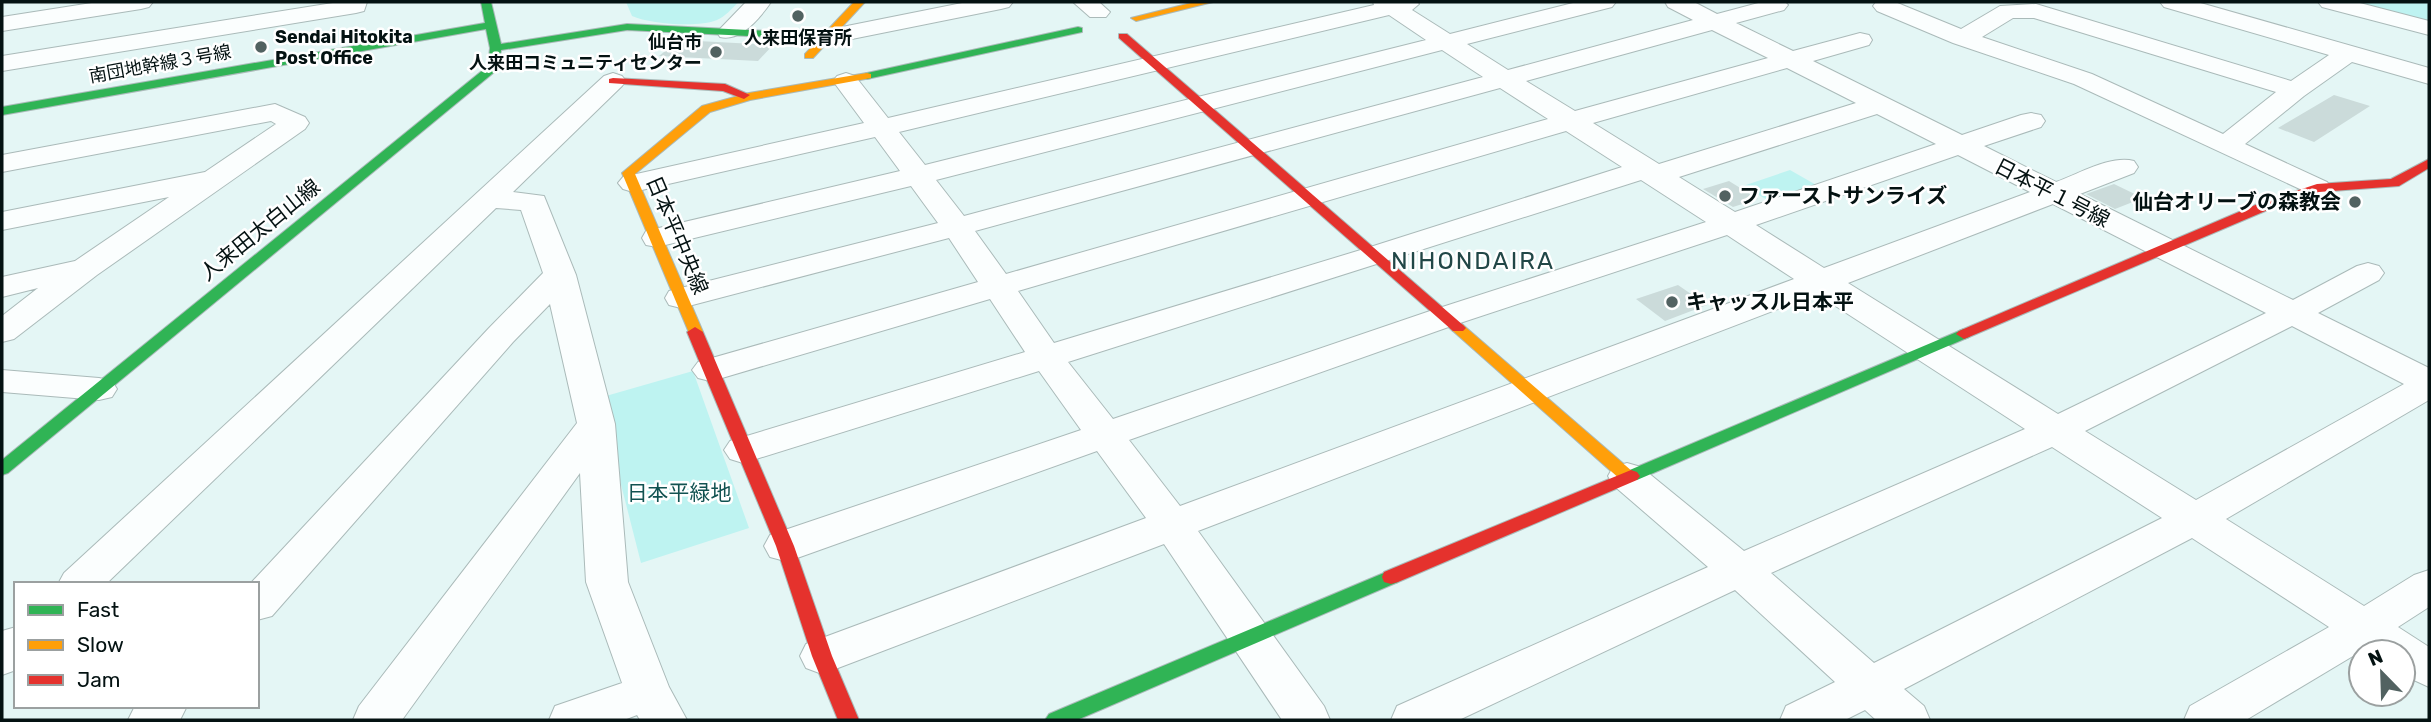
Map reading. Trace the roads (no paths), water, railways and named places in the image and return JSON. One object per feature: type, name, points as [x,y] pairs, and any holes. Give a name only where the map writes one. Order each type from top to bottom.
[{"type":"street","points":[[2,24],[141,2]]},
{"type":"street","points":[[2,64],[356,6],[356,2]]},
{"type":"street","points":[[486,2],[496,48],[624,21],[729,32],[827,37],[1001,2]]},
{"type":"street","points":[[729,32],[759,2]]},
{"type":"street","points":[[773,94],[860,2]]},
{"type":"street","points":[[1090,34],[1078,21],[1111,11],[1208,2]]},
{"type":"street","points":[[657,238],[916,176],[1604,2]]},
{"type":"street","name":"日本平１号線","points":[[1676,2],[2429,384]]},
{"type":"street","points":[[2172,2],[2429,76]]},
{"type":"street","points":[[2330,2],[2429,28]]},
{"type":"street","points":[[633,183],[880,128],[1397,4],[1446,40],[1649,172],[2380,638]]},
{"type":"street","points":[[681,298],[957,228],[1503,77],[1776,5]]},
{"type":"street","points":[[1885,6],[1962,38],[2083,79],[2316,188]]},
{"type":"street","points":[[1111,11],[1139,26],[1123,36],[1198,104],[1311,197],[1529,391],[1740,570],[1907,720]]},
{"type":"street","points":[[1962,38],[2008,11],[2036,11],[2295,90]]},
{"type":"street","points":[[624,21],[632,47]]},
{"type":"street","name":"南団地幹線３号線","points":[[2,111],[491,25]]},
{"type":"street","name":"日本平中央線","points":[[849,720],[822,656],[785,546],[628,173],[706,109],[749,97],[1090,34],[1123,36]]},
{"type":"street","points":[[710,370],[1570,121],[1860,40]]},
{"type":"street","name":"人来田太白山線","points":[[2,469],[494,67],[496,48]]},
{"type":"street","points":[[2225,146],[2295,90],[2348,53]]},
{"type":"street","points":[[81,582],[491,199],[620,73],[725,88],[749,97]]},
{"type":"street","points":[[846,81],[957,228],[1047,358],[1172,524],[1307,720]]},
{"type":"street","points":[[743,450],[1649,172],[1878,105]]},
{"type":"street","points":[[2,163],[275,112],[295,123],[86,268],[2,332]]},
{"type":"street","points":[[785,546],[1445,317],[1730,224],[2031,121]]},
{"type":"street","points":[[1056,720],[2265,206],[2316,188],[2394,183],[2429,163]]},
{"type":"street","points":[[822,656],[2124,167]]},
{"type":"street","points":[[2,221],[217,178]]},
{"type":"street","points":[[491,199],[534,202],[561,275],[596,424],[607,582],[656,706],[572,720]]},
{"type":"street","points":[[2,287],[86,268]]},
{"type":"street","points":[[1414,720],[1740,570],[2054,431],[2368,273]]},
{"type":"street","points":[[259,602],[501,335],[561,275]]},
{"type":"street","points":[[2,381],[99,389]]},
{"type":"street","points":[[1803,720],[2193,520],[2429,384]]},
{"type":"street","points":[[376,720],[596,424]]},
{"type":"street","points":[[2207,720],[2364,628],[2429,586]]},
{"type":"place","name":"人来田保育所","points":[[798,16]]},
{"type":"place","name":"Sendai Hitokita Post Office","points":[[261,47]]},
{"type":"place","name":"仙台市 人来田コミュニティセンター","points":[[716,52]]},
{"type":"place","name":"ファーストサンライズ","points":[[1725,196]]},
{"type":"place","name":"仙台オリーブの森教会","points":[[2355,202]]},
{"type":"place","name":"キャッスル日本平","points":[[1672,302]]},
{"type":"district","name":"NIHONDAIRA","points":[[1473,261]]},
{"type":"park label","name":"日本平緑地","points":[[679,493]]}]
